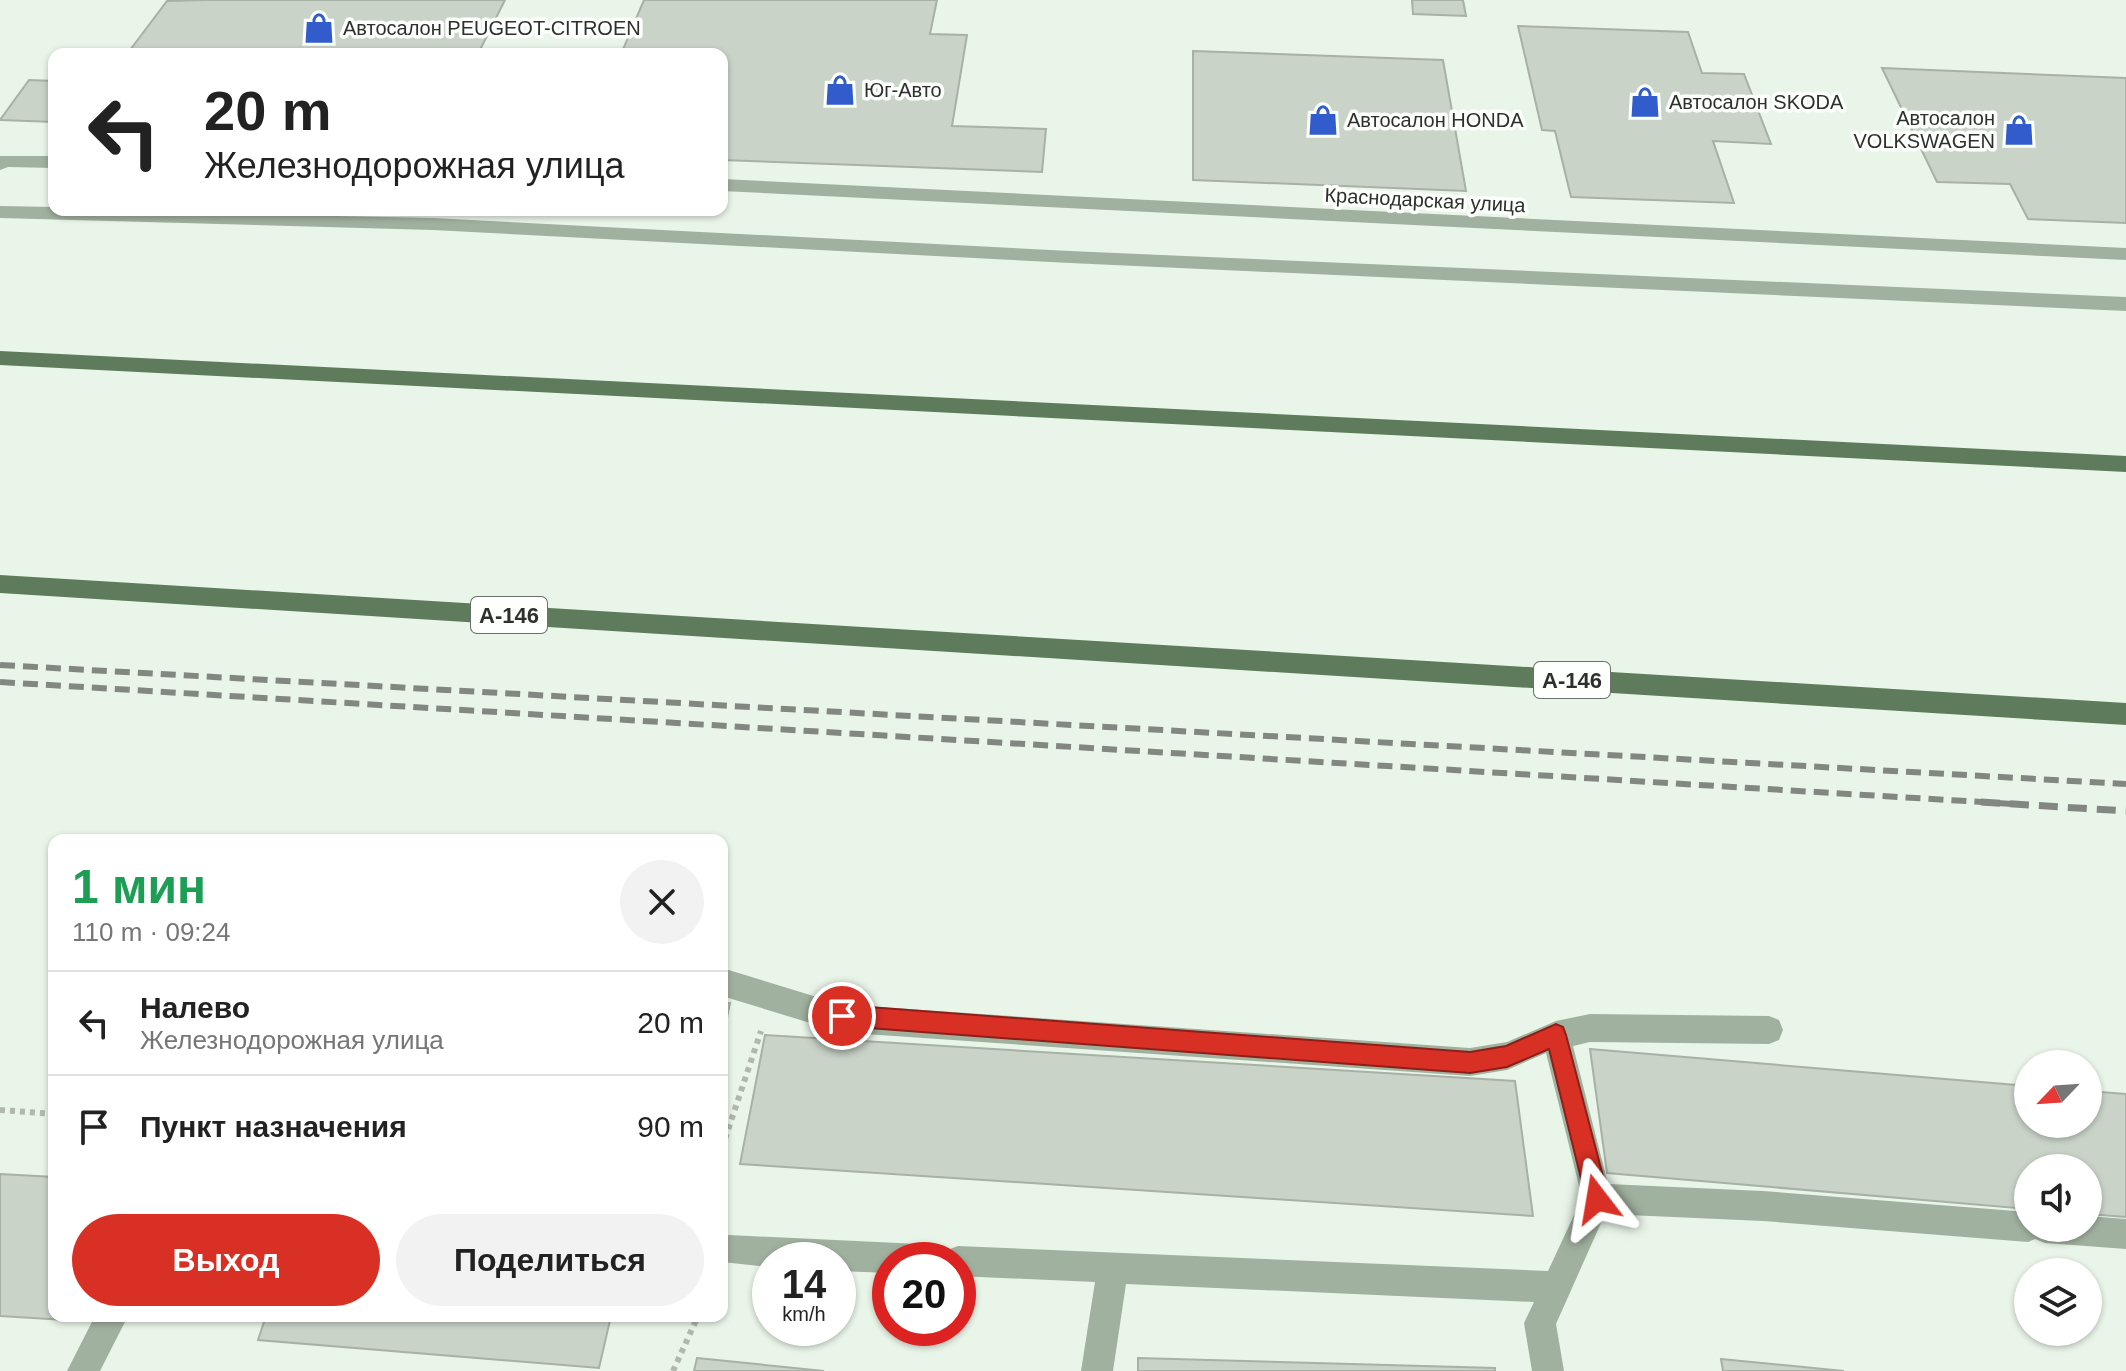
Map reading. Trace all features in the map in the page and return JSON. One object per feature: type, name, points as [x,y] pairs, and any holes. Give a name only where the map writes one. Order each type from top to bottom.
[{"type":"main road","points":[[0,358],[2126,464]]},
{"type":"main road","name":"А-146","points":[[0,584],[2126,714]]},
{"type":"street","points":[[2,163],[48,162]]},
{"type":"street","name":"Краснодарская улица","points":[[728,185],[2126,254]]},
{"type":"street","points":[[0,212],[48,213]]},
{"type":"street","points":[[144,216],[433,224],[2126,304]]},
{"type":"street","points":[[728,984],[820,1012],[865,1020],[1470,1062],[1507,1056],[1556,1035],[1590,1028],[1769,1030]]},
{"type":"street","points":[[1548,1371],[1540,1323],[1597,1199],[1556,1035]]},
{"type":"street","points":[[1597,1199],[1763,1206],[2014,1226]]},
{"type":"street","points":[[2102,1232],[2126,1234]]},
{"type":"street","points":[[729,1250],[872,1257]]},
{"type":"street","points":[[976,1262],[1557,1287]]},
{"type":"street","points":[[1097,1371],[1113,1268]]},
{"type":"street","points":[[83,1371],[109,1322]]},
{"type":"path","points":[[728,1120],[772,997]]},
{"type":"path","points":[[0,1110],[48,1114]]},
{"type":"path","points":[[673,1371],[695,1322]]},
{"type":"building","name":"Автосалон PEUGEOT-CITROEN","points":[[505,0],[481,48],[132,48],[167,1]]},
{"type":"building","name":"Юг-Авто","points":[[644,0],[937,0],[930,34],[967,35],[952,126],[1046,129],[1042,172],[728,160],[728,48],[624,48]]},
{"type":"building","points":[[1412,0],[1463,0],[1466,16],[1413,14]]},
{"type":"building","name":"Автосалон SKODA","points":[[1518,26],[1688,32],[1702,73],[1744,74],[1771,144],[1713,141],[1734,203],[1571,197],[1555,131],[1542,130]]},
{"type":"building","name":"Автосалон HONDA","points":[[1193,51],[1443,60],[1466,191],[1193,180]]},
{"type":"building","name":"Автосалон VOLKSWAGEN","points":[[1882,68],[2126,78],[2126,223],[2028,219],[2010,184],[1937,182]]},
{"type":"building","points":[[29,80],[48,81],[48,122],[0,120]]},
{"type":"building","points":[[765,1035],[1515,1081],[1533,1216],[740,1164]]},
{"type":"building","points":[[1590,1049],[2014,1085],[2014,1138],[2102,1138],[2102,1092],[2126,1094],[2126,1217],[2102,1215],[2102,1154],[2014,1154],[2014,1208],[1607,1173]]},
{"type":"building","points":[[0,1174],[48,1177],[48,1319],[0,1316]]},
{"type":"building","points":[[264,1322],[610,1322],[599,1368],[258,1340]]},
{"type":"building","points":[[697,1358],[824,1371],[694,1371]]},
{"type":"building","points":[[1138,1358],[1495,1368],[1495,1371],[1138,1371]]},
{"type":"building","points":[[1721,1359],[1844,1371],[1723,1371]]},
{"type":"railway","points":[[0,665],[2126,784]]},
{"type":"railway","points":[[0,682],[1982,802]]},
{"type":"railway","points":[[1982,802],[2014,804]]},
{"type":"railway","points":[[1982,802],[2126,811]]},
{"type":"place","name":"Автосалон PEUGEOT-CITROEN","points":[[319,28]]},
{"type":"place","name":"Юг-Авто","points":[[840,90]]},
{"type":"place","name":"Автосалон SKODA","points":[[1645,102]]},
{"type":"place","name":"Автосалон HONDA","points":[[1323,120]]},
{"type":"place","name":"Автосалон VOLKSWAGEN","points":[[2019,130]]},
{"type":"route","points":[[842,1016],[1470,1062],[1507,1056],[1556,1035],[1597,1199]]}]
